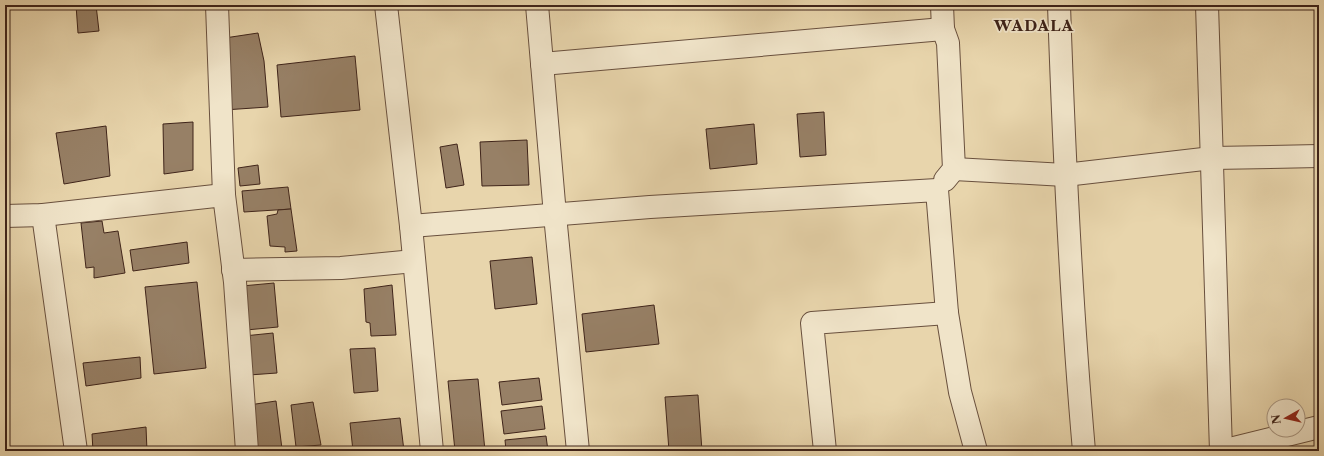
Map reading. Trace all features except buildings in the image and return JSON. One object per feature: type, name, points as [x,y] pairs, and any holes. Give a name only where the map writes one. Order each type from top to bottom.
[{"type":"street","points":[[217,5],[224,194],[233,270],[247,451]]},
{"type":"street","points":[[386,5],[411,226],[432,451]]},
{"type":"street","points":[[537,5],[555,215],[578,451]]},
{"type":"street","points":[[942,5],[943,29],[948,44],[954,169],[937,190],[947,313],[960,392],[976,451]]},
{"type":"street","points":[[1059,5],[1065,175],[1077,377],[1084,451]]},
{"type":"street","points":[[1207,5],[1222,451],[1319,427]]},
{"type":"street","points":[[542,64],[943,29]]},
{"type":"street","points":[[954,169],[1065,175],[1212,158],[1319,156]]},
{"type":"street","points":[[411,226],[650,207],[937,190]]},
{"type":"street","points":[[5,216],[43,215],[224,194]]},
{"type":"street","points":[[43,215],[76,451]]},
{"type":"street","points":[[233,270],[342,268],[414,261]]},
{"type":"street","points":[[825,451],[812,323],[947,313]]},
{"type":"district","name":"WADALA","points":[[1034,26]]}]
